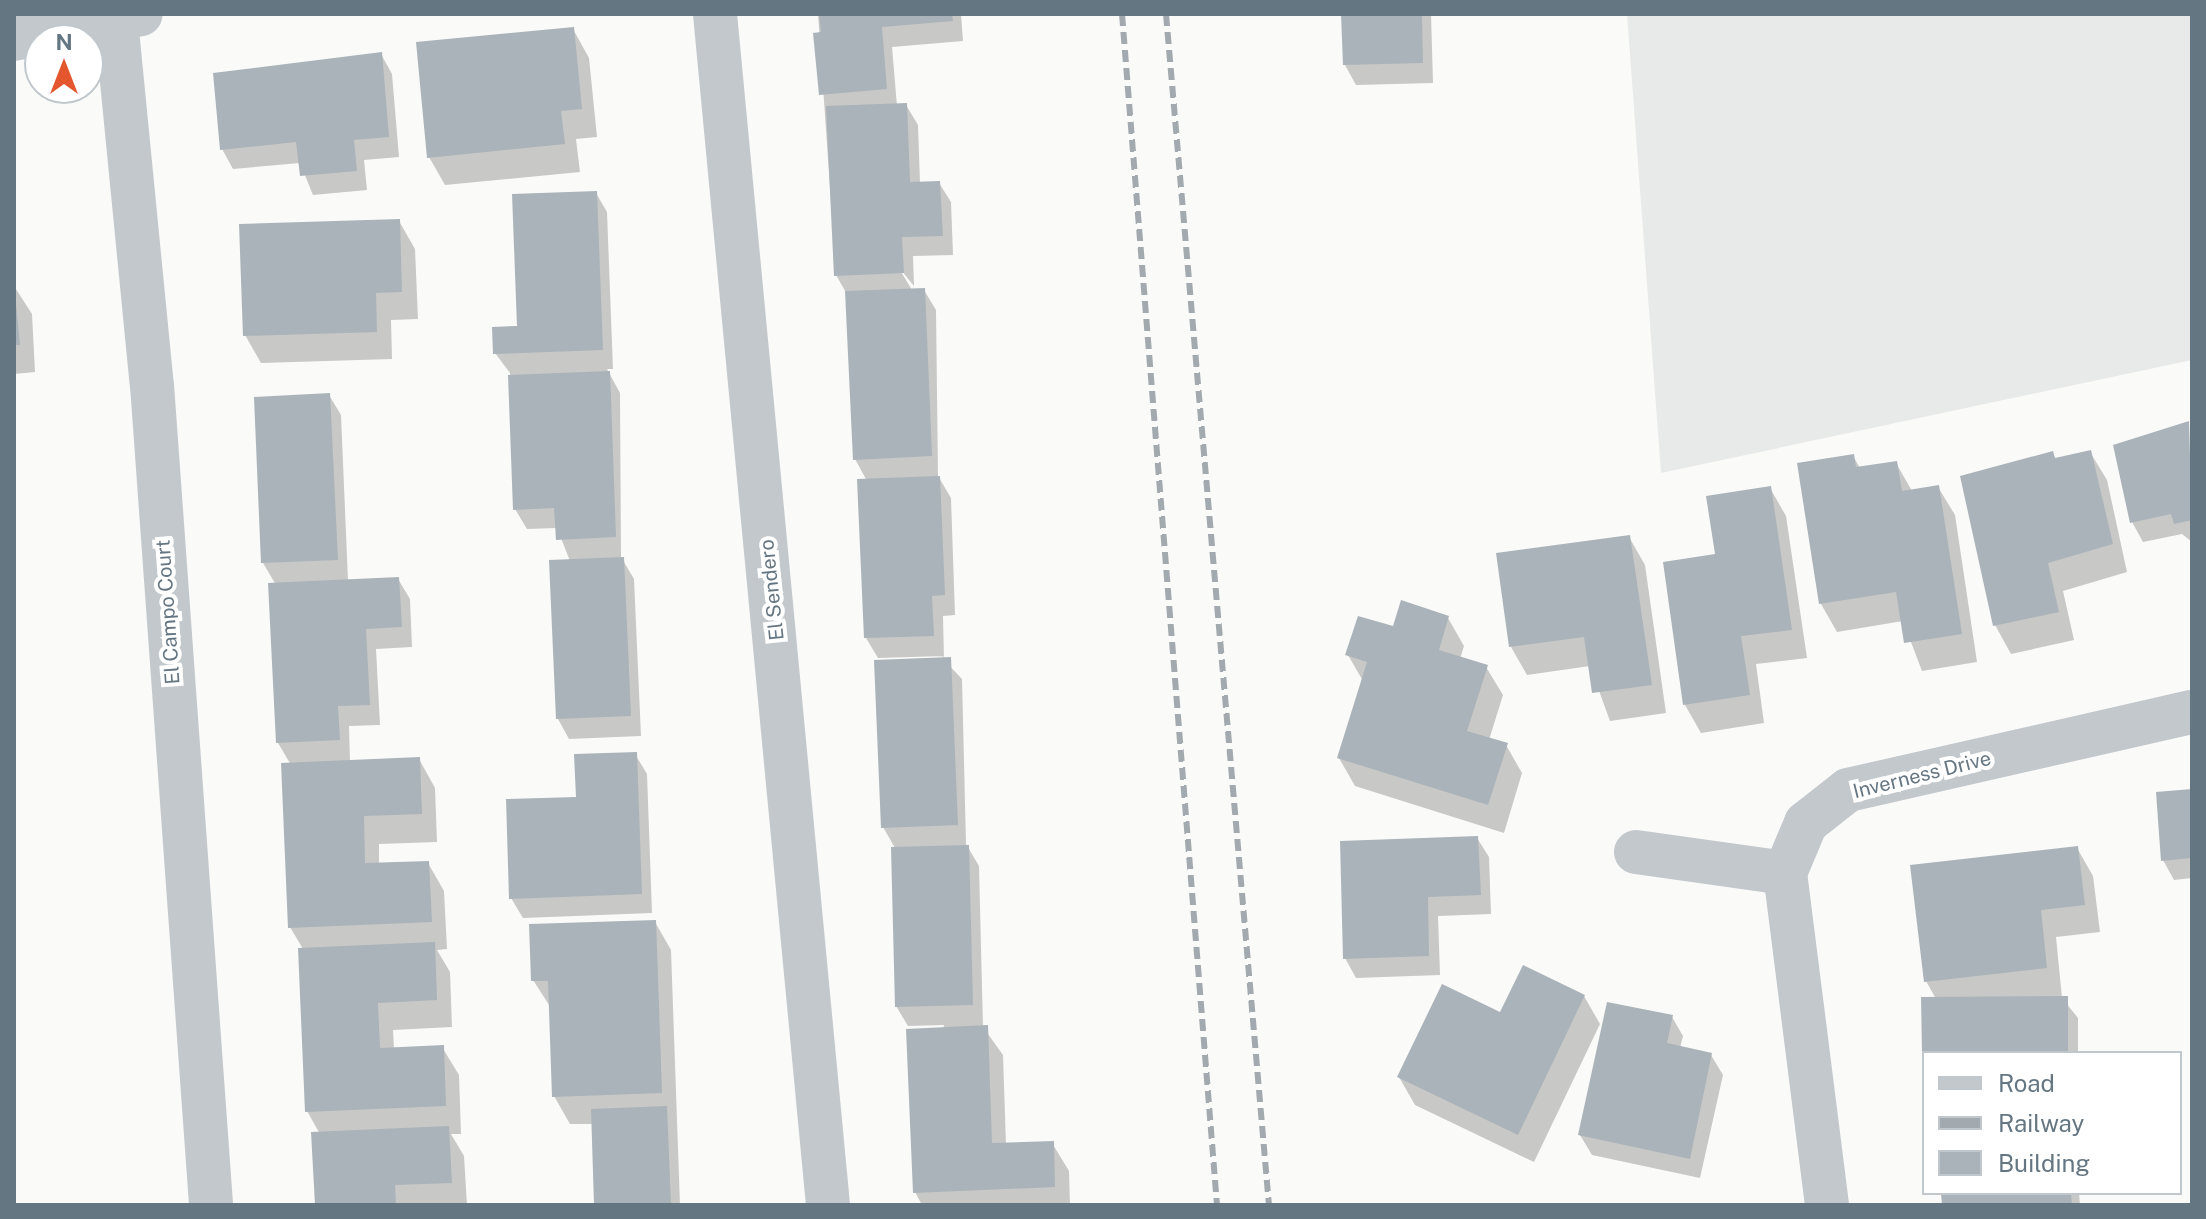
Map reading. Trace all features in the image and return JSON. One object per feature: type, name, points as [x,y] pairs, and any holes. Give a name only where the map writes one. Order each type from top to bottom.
[{"type":"street","name":"El Sendero","points":[[715,14],[826,1186]]},
{"type":"street","points":[[14,39],[128,17]]},
{"type":"street","name":"El Campo Court","points":[[128,17],[211,1205]]},
{"type":"street","name":"Inverness Drive","points":[[1827,1205],[1785,873],[1806,823],[1848,790],[2192,712]]},
{"type":"street","points":[[1636,852],[1785,873]]},
{"type":"shaded area","points":[[1627,14],[2192,14],[2192,360],[1661,473]]},
{"type":"building","points":[[819,14],[952,14],[953,21],[882,27],[887,89],[819,95],[813,33],[821,32]]},
{"type":"building","points":[[1341,14],[1422,14],[1423,63],[1343,65]]},
{"type":"building","points":[[574,27],[582,109],[561,111],[565,144],[427,158],[416,42]]},
{"type":"building","points":[[382,52],[389,137],[354,140],[357,171],[300,176],[296,142],[220,150],[213,73]]},
{"type":"building","points":[[907,103],[910,182],[940,181],[943,236],[902,237],[904,273],[834,276],[826,106]]},
{"type":"building","points":[[597,191],[603,350],[493,354],[492,327],[517,326],[512,194]]},
{"type":"building","points":[[400,219],[402,292],[376,293],[377,332],[243,336],[239,224]]},
{"type":"building","points":[[14,284],[20,345],[14,345]]},
{"type":"building","points":[[925,288],[932,456],[853,460],[845,291]]},
{"type":"building","points":[[610,371],[616,537],[556,540],[554,508],[513,510],[508,375]]},
{"type":"building","points":[[330,393],[338,560],[261,563],[254,397]]},
{"type":"building","points":[[2189,421],[2192,520],[2174,524],[2171,514],[2130,523],[2113,445]]},
{"type":"building","points":[[2091,450],[2113,544],[2048,563],[2059,612],[1993,626],[1960,476],[2053,451],[2055,458]]},
{"type":"building","points":[[1854,454],[1856,467],[1897,461],[1902,491],[1939,485],[1962,634],[1904,643],[1896,592],[1819,604],[1797,463]]},
{"type":"building","points":[[940,476],[945,595],[932,596],[934,636],[864,638],[857,479]]},
{"type":"building","points":[[1771,486],[1792,630],[1741,636],[1750,695],[1683,705],[1663,562],[1715,554],[1706,496]]},
{"type":"building","points":[[1630,535],[1652,685],[1592,693],[1584,637],[1509,647],[1496,553]]},
{"type":"building","points":[[624,557],[631,716],[556,719],[549,560]]},
{"type":"building","points":[[399,577],[402,627],[366,629],[370,705],[338,706],[340,740],[276,743],[268,583]]},
{"type":"building","points":[[1401,600],[1449,616],[1439,650],[1488,665],[1467,731],[1508,743],[1488,805],[1337,758],[1367,662],[1345,655],[1358,616],[1393,626]]},
{"type":"building","points":[[951,657],[958,825],[881,828],[874,660]]},
{"type":"building","points":[[637,752],[642,894],[509,899],[506,799],[576,797],[574,754]]},
{"type":"building","points":[[420,757],[422,814],[364,816],[365,863],[429,861],[432,922],[288,928],[281,763]]},
{"type":"building","points":[[2192,789],[2192,858],[2161,861],[2156,792]]},
{"type":"building","points":[[1478,836],[1481,895],[1428,897],[1429,956],[1343,959],[1340,841]]},
{"type":"building","points":[[969,845],[973,1005],[895,1007],[891,847]]},
{"type":"building","points":[[2078,846],[2085,905],[2041,910],[2047,968],[1924,982],[1910,865]]},
{"type":"building","points":[[656,920],[662,1093],[552,1097],[548,981],[531,981],[529,924]]},
{"type":"building","points":[[435,942],[437,1000],[378,1003],[380,1048],[444,1045],[446,1106],[305,1112],[298,948]]},
{"type":"building","points":[[1523,965],[1585,995],[1518,1135],[1397,1077],[1442,984],[1500,1012]]},
{"type":"building","points":[[2068,996],[2068,1051],[1922,1053],[1921,997]]},
{"type":"building","points":[[1607,1002],[1673,1015],[1667,1043],[1712,1053],[1690,1159],[1578,1135]]},
{"type":"building","points":[[988,1025],[992,1143],[1054,1141],[1055,1187],[913,1193],[906,1029]]},
{"type":"building","points":[[667,1106],[671,1205],[594,1205],[591,1109]]},
{"type":"building","points":[[449,1126],[452,1183],[395,1185],[396,1205],[315,1205],[311,1132]]},
{"type":"building","points":[[1941,1195],[2071,1195],[2072,1205],[1942,1205]]},
{"type":"railway","points":[[1122,14],[1217,1205]]},
{"type":"railway","points":[[1166,14],[1269,1205]]}]
